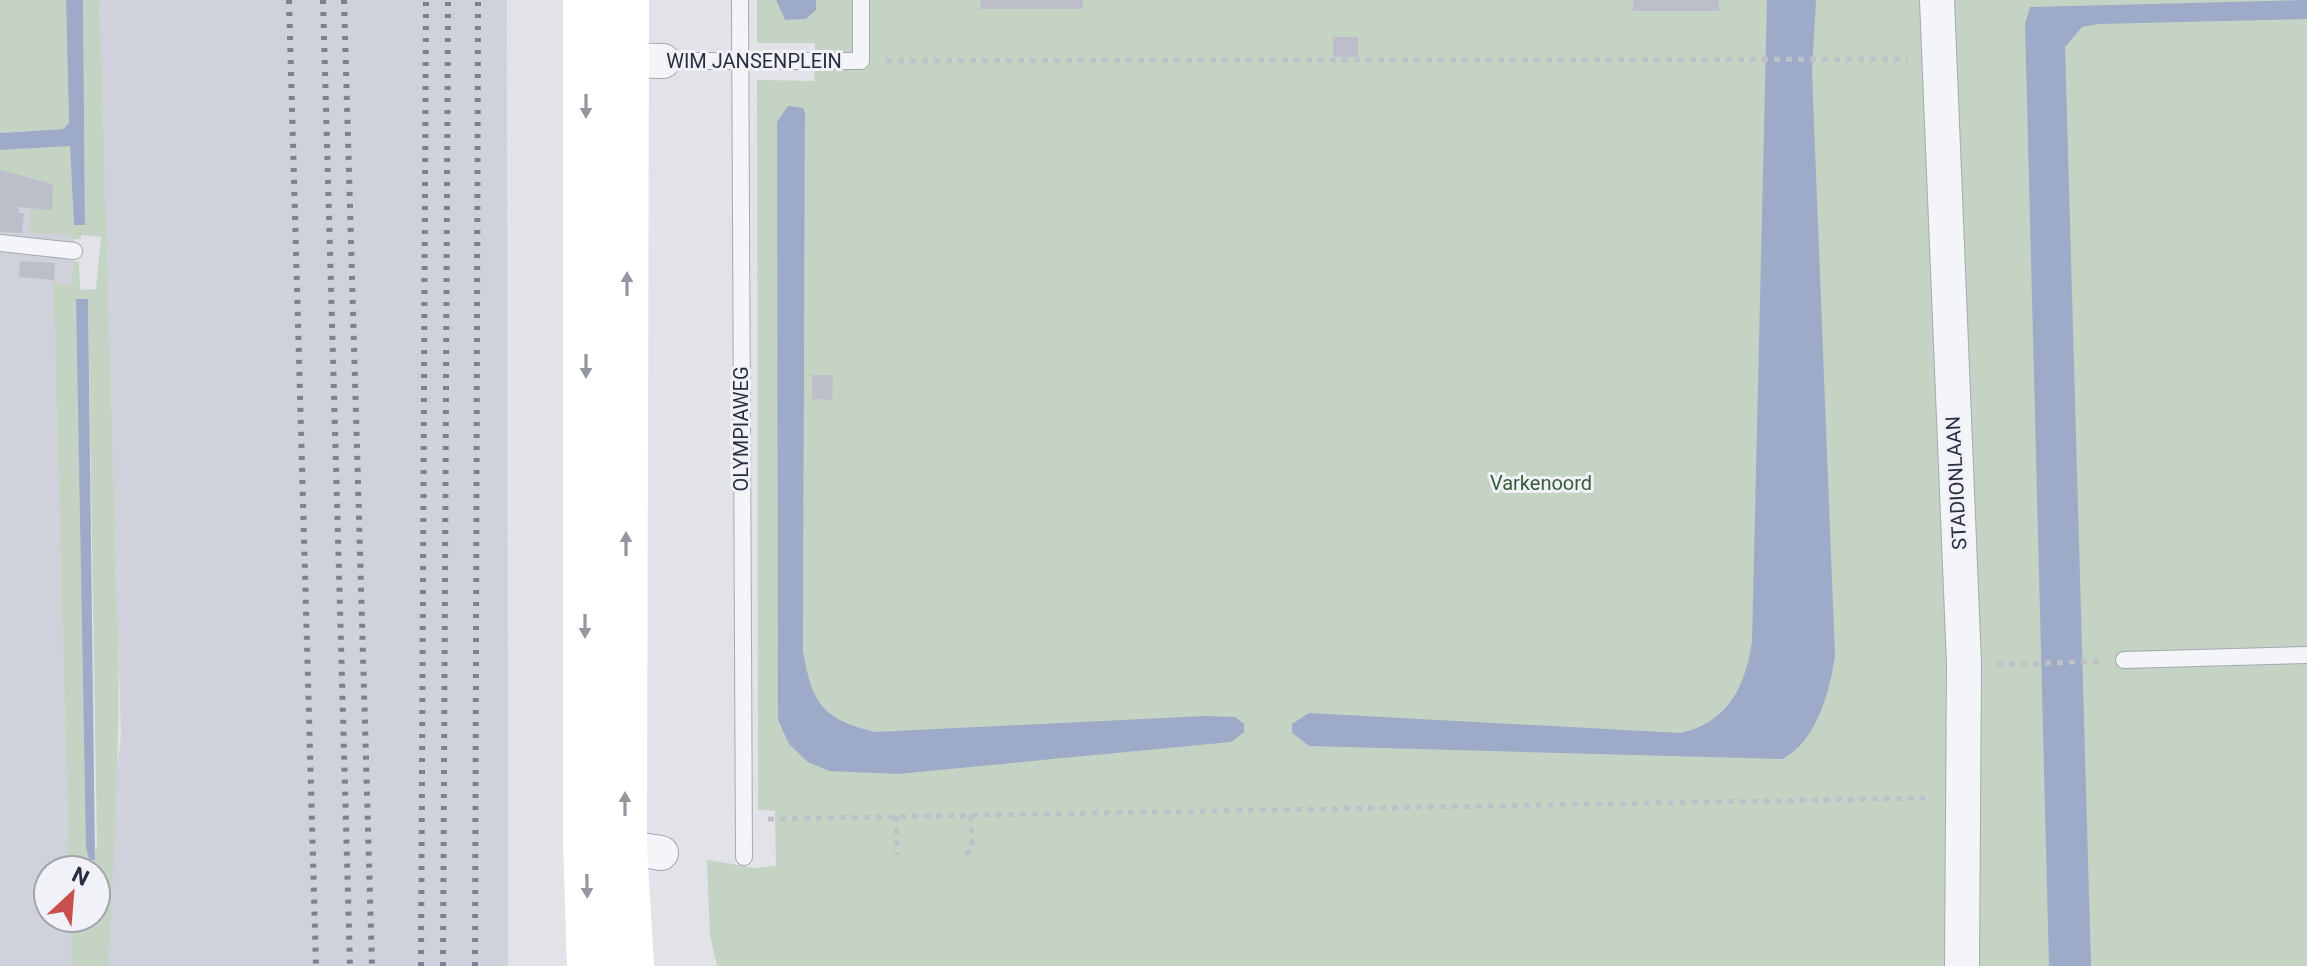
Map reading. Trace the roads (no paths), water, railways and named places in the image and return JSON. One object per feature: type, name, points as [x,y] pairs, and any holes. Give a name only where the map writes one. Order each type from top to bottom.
[{"type":"main road","points":[[585,0],[625,60]]},
{"type":"main road","points":[[627,0],[624,847],[632,966]]},
{"type":"main road","points":[[589,966],[624,847]]},
{"type":"street","name":"STADIONLAAN","points":[[1937,0],[1964,664],[1962,966]]},
{"type":"lane","name":"OLYMPIAWEG","points":[[740,0],[744,857]]},
{"type":"lane","name":"WIM JANSENPLEIN","points":[[625,60],[861,61],[861,0]]},
{"type":"lane","points":[[0,243],[74,251]]},
{"type":"lane","points":[[2116,660],[2307,655]]},
{"type":"water","points":[[66,0],[83,0],[85,225],[74,225],[70,146],[0,150],[0,133],[63,129],[69,123]]},
{"type":"water","points":[[776,0],[816,0],[816,10],[806,19],[785,20]]},
{"type":"water","points":[[1767,0],[1816,0],[1812,72],[1835,656],[1825,700],[1812,729],[1794,751],[1782,759],[1309,746],[1292,733],[1292,724],[1309,713],[1681,733],[1711,720],[1732,700],[1745,674],[1752,642]]},
{"type":"water","points":[[2307,0],[2307,19],[2099,24],[2082,27],[2065,47],[2091,966],[2049,966],[2025,24],[2030,7]]},
{"type":"water","points":[[788,106],[803,108],[805,113],[803,651],[811,684],[822,706],[843,721],[875,732],[1235,717],[1244,724],[1244,732],[1231,742],[897,774],[829,771],[808,762],[789,744],[778,720],[777,122]]},
{"type":"water","points":[[76,299],[88,299],[95,854],[88,854]]},
{"type":"railway","points":[[289,0],[316,966]]},
{"type":"railway","points":[[323,0],[350,966]]},
{"type":"railway","points":[[344,0],[372,966]]},
{"type":"railway","points":[[421,966],[426,0]]},
{"type":"railway","points":[[443,966],[448,0]]},
{"type":"railway","points":[[475,966],[478,0]]},
{"type":"park label","name":"Varkenoord","points":[[1541,483]]}]
